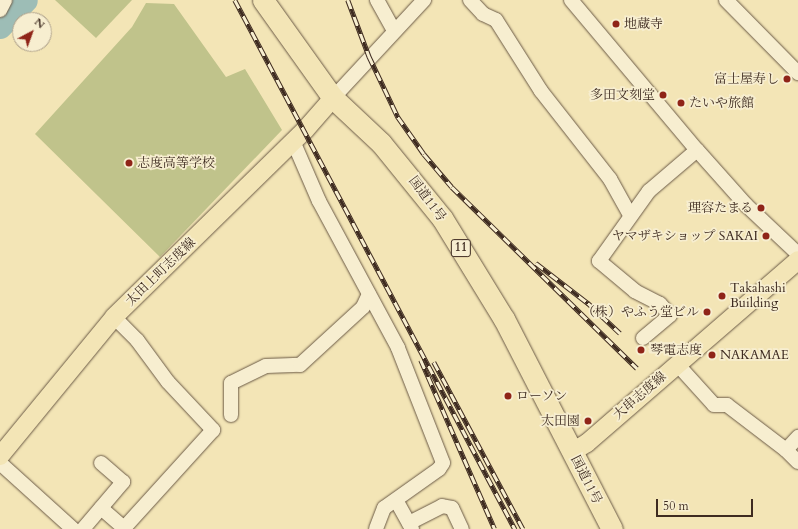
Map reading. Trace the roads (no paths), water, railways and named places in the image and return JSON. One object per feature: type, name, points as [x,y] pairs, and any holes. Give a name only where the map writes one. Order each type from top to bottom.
[{"type":"highway","name":"国道11号","points":[[263,0],[334,98],[381,144],[410,176],[442,218],[504,319],[612,529]]},
{"type":"main road","name":"太田上町志度線","points":[[0,456],[114,317],[334,98]]},
{"type":"main road","name":"大串志度線","points":[[572,452],[587,443],[798,260]]},
{"type":"street","points":[[0,10],[5,0]]},
{"type":"street","points":[[377,0],[394,31]]},
{"type":"street","points":[[334,98],[424,0]]},
{"type":"street","points":[[470,0],[483,14],[496,20],[540,91],[610,179],[630,215]]},
{"type":"street","points":[[571,0],[697,150],[746,205],[798,254]]},
{"type":"street","points":[[726,0],[798,73]]},
{"type":"street","points":[[292,141],[319,201],[398,348],[443,463],[439,469],[384,508],[376,529]]},
{"type":"street","points":[[643,338],[670,315],[660,304],[635,291],[599,261],[630,215],[649,191],[697,150]]},
{"type":"street","points":[[231,415],[231,383],[266,366],[300,366],[363,307],[369,294]]},
{"type":"street","points":[[101,508],[124,528],[213,430],[168,382],[137,340],[114,317]]},
{"type":"street","points":[[677,364],[714,405],[727,405],[786,450],[798,462]]},
{"type":"street","points":[[786,450],[798,436]]},
{"type":"street","points":[[0,463],[73,529]]},
{"type":"street","points":[[83,529],[123,482],[101,463]]},
{"type":"street","points":[[396,500],[410,526],[442,506],[452,508],[462,529]]},
{"type":"waterway","points":[[0,27],[26,0]]},
{"type":"railway","points":[[235,0],[515,529]]},
{"type":"railway","points":[[348,0],[369,56],[398,117],[424,154],[452,187],[637,368]]},
{"type":"railway","points":[[536,263],[588,303],[620,333]]},
{"type":"railway","points":[[421,360],[495,529]]},
{"type":"railway","points":[[434,362],[523,529]]},
{"type":"place","name":"地蔵寺","points":[[616,24]]},
{"type":"place","name":"富士屋寿し","points":[[787,79]]},
{"type":"place","name":"多田文刻堂","points":[[663,95]]},
{"type":"place","name":"たいや旅館","points":[[681,103]]},
{"type":"place","name":"志度高等学校","points":[[129,163]]},
{"type":"place","name":"理容たまる","points":[[761,208]]},
{"type":"place","name":"ヤマザキショップ SAKAI","points":[[766,236]]},
{"type":"place","name":"Takahashi Building","points":[[722,296]]},
{"type":"place","name":"（株）やふう堂ビル","points":[[707,312]]},
{"type":"place","name":"琴電志度","points":[[641,350]]},
{"type":"place","name":"NAKAMAE","points":[[712,355]]},
{"type":"place","name":"ローソン","points":[[508,396]]},
{"type":"place","name":"太田園","points":[[588,421]]}]
